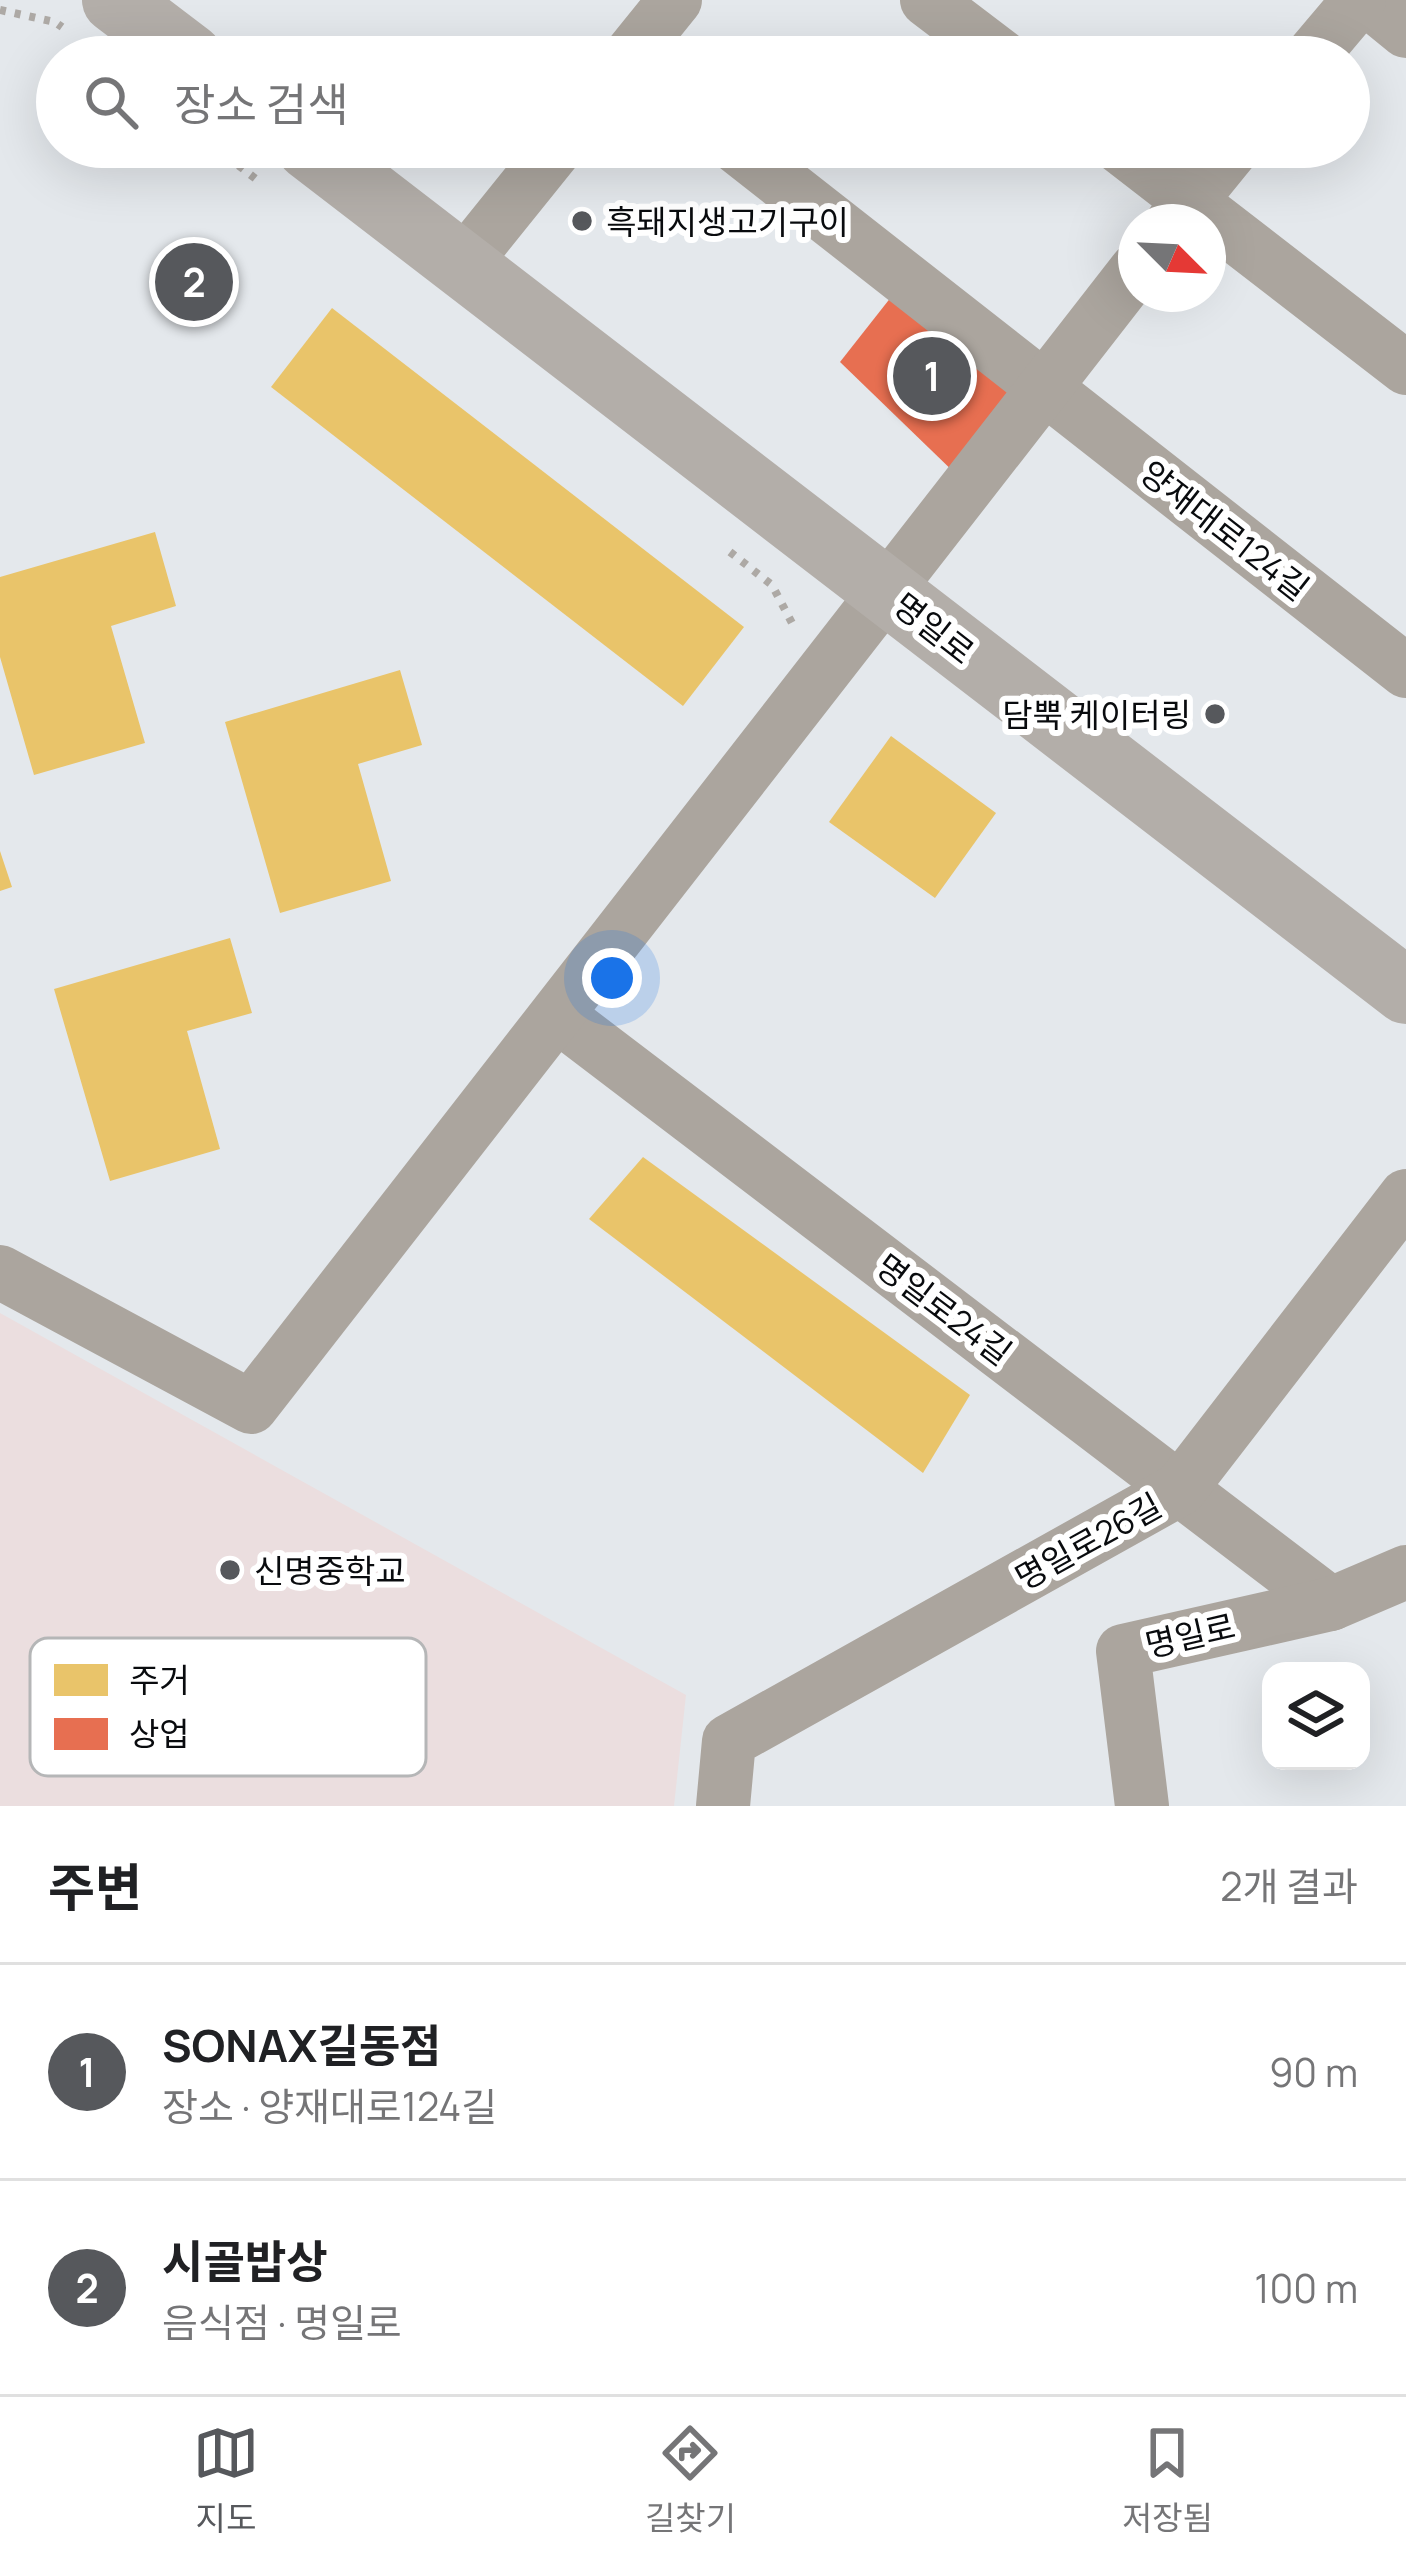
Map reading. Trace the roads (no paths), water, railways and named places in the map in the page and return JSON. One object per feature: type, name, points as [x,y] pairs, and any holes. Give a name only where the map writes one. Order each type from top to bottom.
[{"type":"street","points":[[646,36],[675,0]]},
{"type":"street","points":[[927,0],[974,36]]},
{"type":"street","points":[[1338,16],[1406,31]]},
{"type":"street","points":[[93,17],[139,36]]},
{"type":"street","points":[[463,264],[540,168]]},
{"type":"street","name":"양재대로124길","points":[[763,168],[1406,671]]},
{"type":"street","points":[[1140,168],[1174,204]]},
{"type":"street","points":[[1187,204],[1217,168]]},
{"type":"street","name":"명일로","points":[[289,169],[463,264],[1406,991]]},
{"type":"street","points":[[1226,242],[1406,368]]},
{"type":"street","points":[[0,1272],[251,1406],[1118,293]]},
{"type":"street","name":"명일로24길","points":[[557,1015],[1330,1604]]},
{"type":"street","name":"명일로26길","points":[[723,1806],[728,1741],[1180,1490],[1406,1196]]},
{"type":"street","name":"명일로","points":[[1142,1806],[1123,1651],[1330,1604],[1406,1572]]},
{"type":"place","name":"흑돼지생고기구이","points":[[582,221]]},
{"type":"place","name":"시골밥상","points":[[194,282]]},
{"type":"place","name":"SONAX길동점","points":[[932,376]]},
{"type":"place","name":"담뿍 케이터링","points":[[1215,714]]},
{"type":"place","name":"신명중학교","points":[[230,1570]]}]
